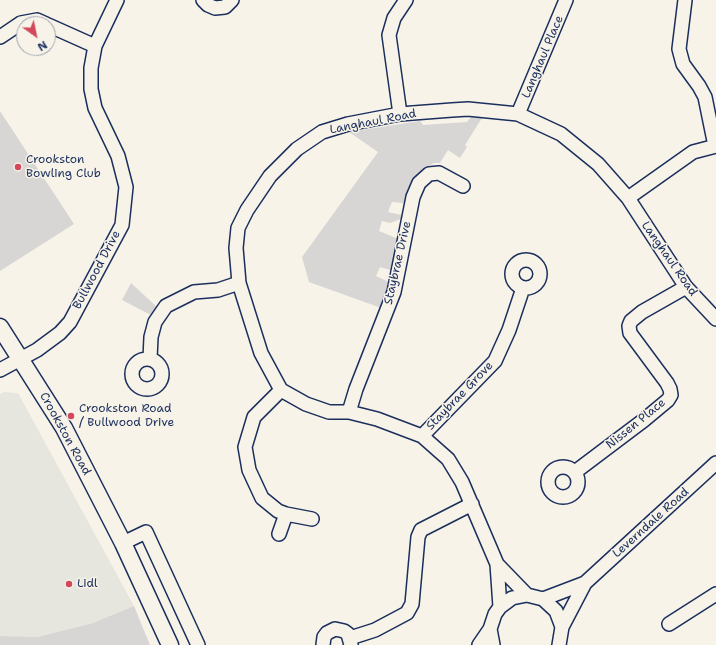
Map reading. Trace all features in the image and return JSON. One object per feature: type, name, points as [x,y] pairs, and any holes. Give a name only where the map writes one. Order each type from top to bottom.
[{"type":"main road","name":"Crookston Road","points":[[0,327],[64,428],[123,543],[170,645]]},
{"type":"street","name":"Bullwood Drive","points":[[0,370],[43,346],[60,333],[70,322],[122,225],[126,187],[118,156],[95,108],[91,89],[91,68],[95,46],[117,0]]},
{"type":"street","points":[[203,0],[208,5],[215,8],[225,7],[232,0]]},
{"type":"street","points":[[400,114],[389,35],[394,18],[406,0]]},
{"type":"street","name":"Langhaul Place","points":[[518,114],[566,0]]},
{"type":"street","points":[[628,198],[693,152],[716,146],[704,96],[699,86],[683,64],[679,49],[685,0]]},
{"type":"street","points":[[0,37],[16,26]]},
{"type":"street","points":[[56,28],[95,46]]},
{"type":"street","name":"Langhaul Road","points":[[281,390],[261,353],[239,283],[236,248],[238,228],[247,210],[270,176],[296,149],[322,132],[348,124],[400,114],[468,109],[518,114],[561,134],[598,164],[628,198],[686,287],[716,319]]},
{"type":"street","name":"Staybrae Drive","points":[[349,412],[356,389],[394,292],[413,197],[419,183],[429,174],[438,173],[463,186]]},
{"type":"street","points":[[150,359],[151,337],[155,322],[166,306],[194,292],[218,290],[239,283]]},
{"type":"street","name":"Nissen Place","points":[[575,472],[644,420],[668,400],[671,395],[667,383],[630,333],[629,326],[631,321],[642,312],[686,287]]},
{"type":"street","name":"Staybrae Grove","points":[[422,436],[495,361],[509,330],[524,288]]},
{"type":"street","points":[[312,519],[278,511],[262,498],[249,470],[245,447],[254,417],[281,390],[312,406],[329,412],[349,412],[377,418],[422,436],[448,459],[462,482],[497,564],[500,607]]},
{"type":"street","name":"Leverndale Road","points":[[562,627],[585,583],[716,463]]},
{"type":"street","points":[[323,645],[324,637],[327,633],[335,629],[344,631],[351,641],[407,613],[412,604],[418,537],[421,530],[472,504]]},
{"type":"street","points":[[278,534],[286,514]]},
{"type":"street","points":[[123,543],[146,532],[198,645]]},
{"type":"street","points":[[497,564],[527,595]]},
{"type":"street","name":"Leverndale Road","points":[[543,599],[585,583]]},
{"type":"street","points":[[669,624],[716,594]]},
{"type":"street","points":[[479,645],[490,629],[495,614],[500,607],[512,598],[527,595],[543,599],[556,610],[562,627],[559,645]]},
{"type":"street","points":[[490,629],[493,645]]},
{"type":"shaded area","name":"Crookston Bowling Club","points":[[0,111],[74,224],[0,271]]},
{"type":"shaded area","points":[[471,117],[482,118],[465,145],[467,147],[460,158],[448,150],[440,163],[434,163],[425,168],[417,177],[406,202],[392,202],[388,212],[401,215],[401,219],[390,223],[382,221],[379,231],[396,238],[398,245],[393,268],[390,270],[380,267],[376,276],[391,283],[384,309],[309,282],[302,257],[378,152],[349,132],[420,121],[423,125],[467,122]]},
{"type":"shaded area","points":[[131,283],[157,307],[151,315],[122,300]]},
{"type":"shaded area","points":[[4,392],[18,393],[134,606],[93,623],[37,637],[0,636],[0,394]]},
{"type":"shaded area","points":[[134,606],[150,645],[0,645],[0,636],[37,637],[93,623]]},
{"type":"place","name":"Crookston Bowling Club","points":[[18,167]]},
{"type":"place","name":"Crookston Road / Bullwood Drive","points":[[71,416]]},
{"type":"place","name":"Lidl","points":[[69,584]]}]
